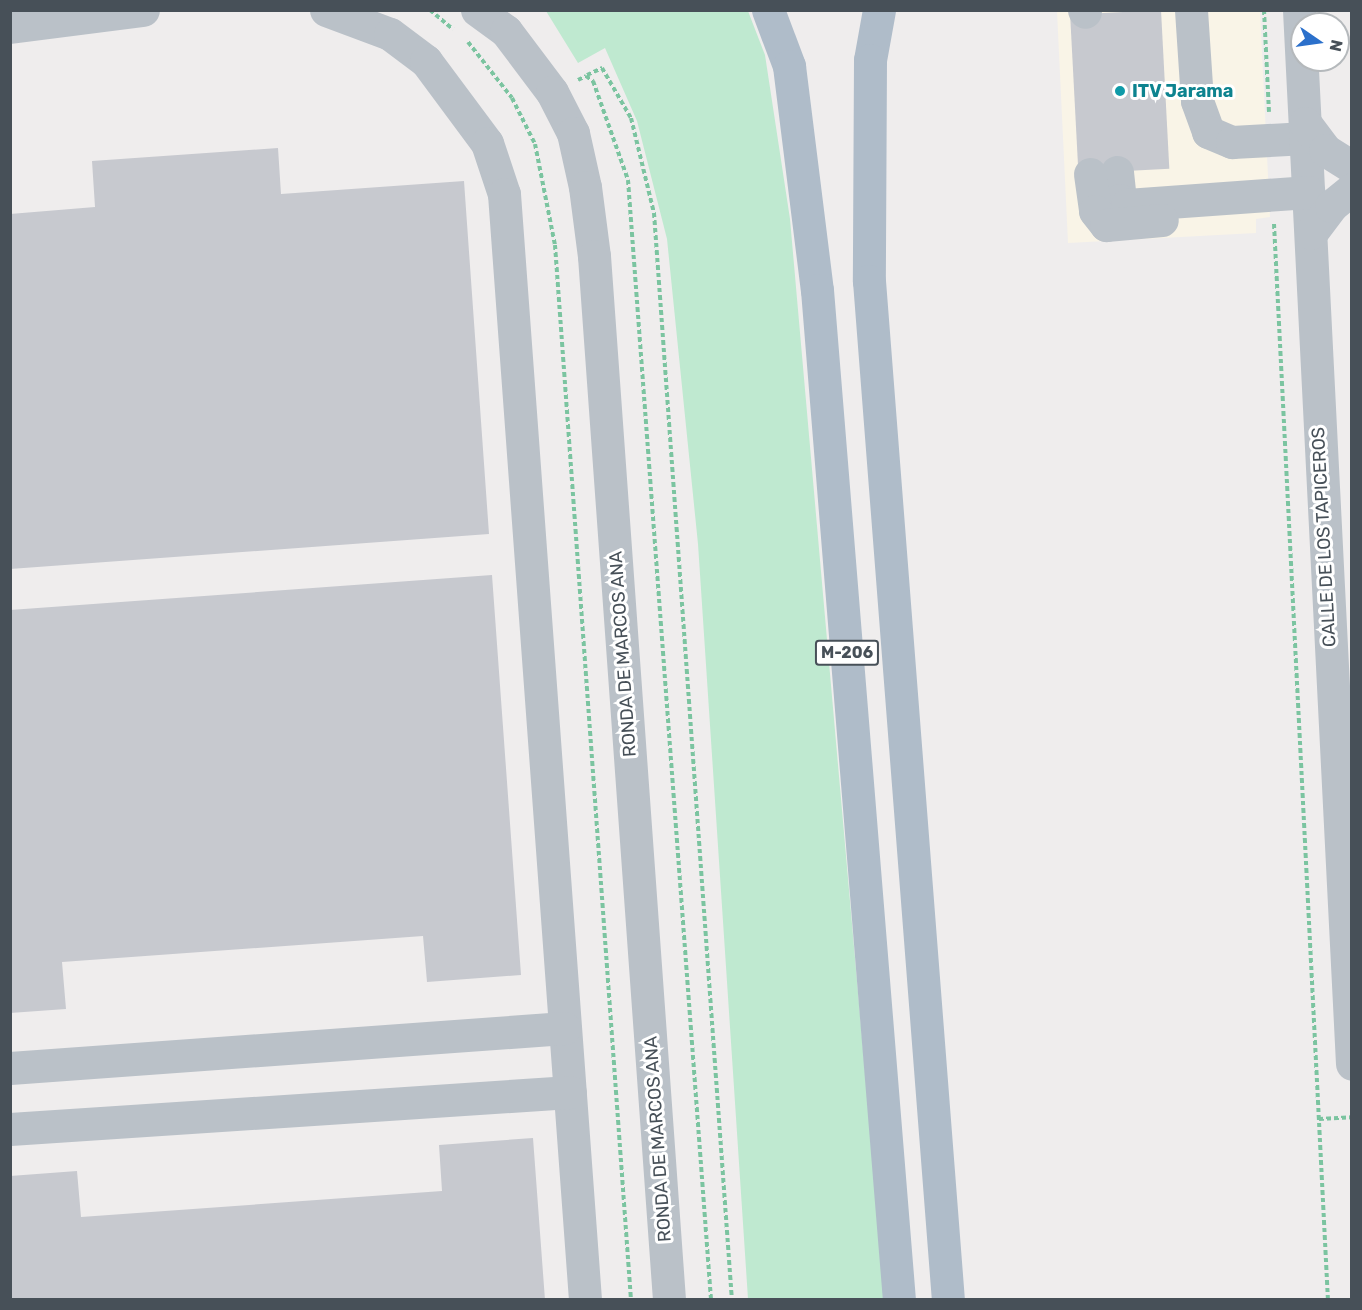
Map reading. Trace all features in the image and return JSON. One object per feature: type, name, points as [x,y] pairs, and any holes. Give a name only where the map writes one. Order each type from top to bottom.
[{"type":"main road","name":"M-206","points":[[768,10],[789,66],[818,290],[899,1299]]},
{"type":"main road","name":"M-206","points":[[879,10],[870,60],[869,281],[948,1299]]},
{"type":"street","points":[[10,27],[143,10]]},
{"type":"street","points":[[326,10],[390,34],[426,62],[487,143],[504,194],[585,1299]]},
{"type":"street","name":"RONDA DE MARCOS ANA","points":[[477,10],[505,21],[552,92],[573,133],[594,256],[669,1299]]},
{"type":"street","name":"CALLE DE LOS TAPICEROS","points":[[1299,10],[1352,1064]]},
{"type":"street","points":[[1206,11],[1221,114],[1235,122],[1269,119],[1305,126],[1325,150],[1352,167]]},
{"type":"street","points":[[1206,11],[1197,101],[1208,132],[1232,142],[1305,126]]},
{"type":"street","points":[[1114,172],[1143,186],[1158,189],[1308,182],[1273,196],[1217,202],[1127,206],[1114,172]]},
{"type":"street","points":[[1311,233],[1330,206],[1352,189]]},
{"type":"street","points":[[10,1068],[565,1028]]},
{"type":"street","points":[[10,1129],[570,1092]]},
{"type":"path","points":[[430,10],[468,41],[519,111],[535,144],[555,245],[631,1299]]},
{"type":"path","points":[[1264,10],[1269,119]]},
{"type":"path","points":[[519,111],[602,68],[631,118],[654,213],[732,1299]]},
{"type":"path","points":[[586,76],[609,115],[628,180],[711,1299]]},
{"type":"path","points":[[1273,196],[1328,1299]]},
{"type":"path","points":[[1319,1119],[1352,1117]]},
{"type":"shaded area","points":[[1057,11],[1260,11],[1270,217],[1256,219],[1256,233],[1068,243]]},
{"type":"green space","points":[[546,11],[748,11],[765,55],[790,219],[885,1299],[748,1299],[698,544],[667,239],[637,121],[605,48],[578,63]]},
{"type":"building","name":"ITV Jarama","points":[[1161,10],[1169,169],[1078,174],[1070,15]]},
{"type":"building","points":[[278,148],[281,194],[464,181],[489,534],[10,569],[10,214],[95,207],[92,161]]},
{"type":"building","points":[[492,575],[521,975],[427,982],[423,936],[62,962],[66,1009],[10,1013],[10,610]]},
{"type":"building","points":[[533,1138],[545,1300],[10,1300],[10,1176],[77,1171],[81,1217],[442,1191],[439,1145]]},
{"type":"place","name":"ITV Jarama","points":[[1120,91]]}]
